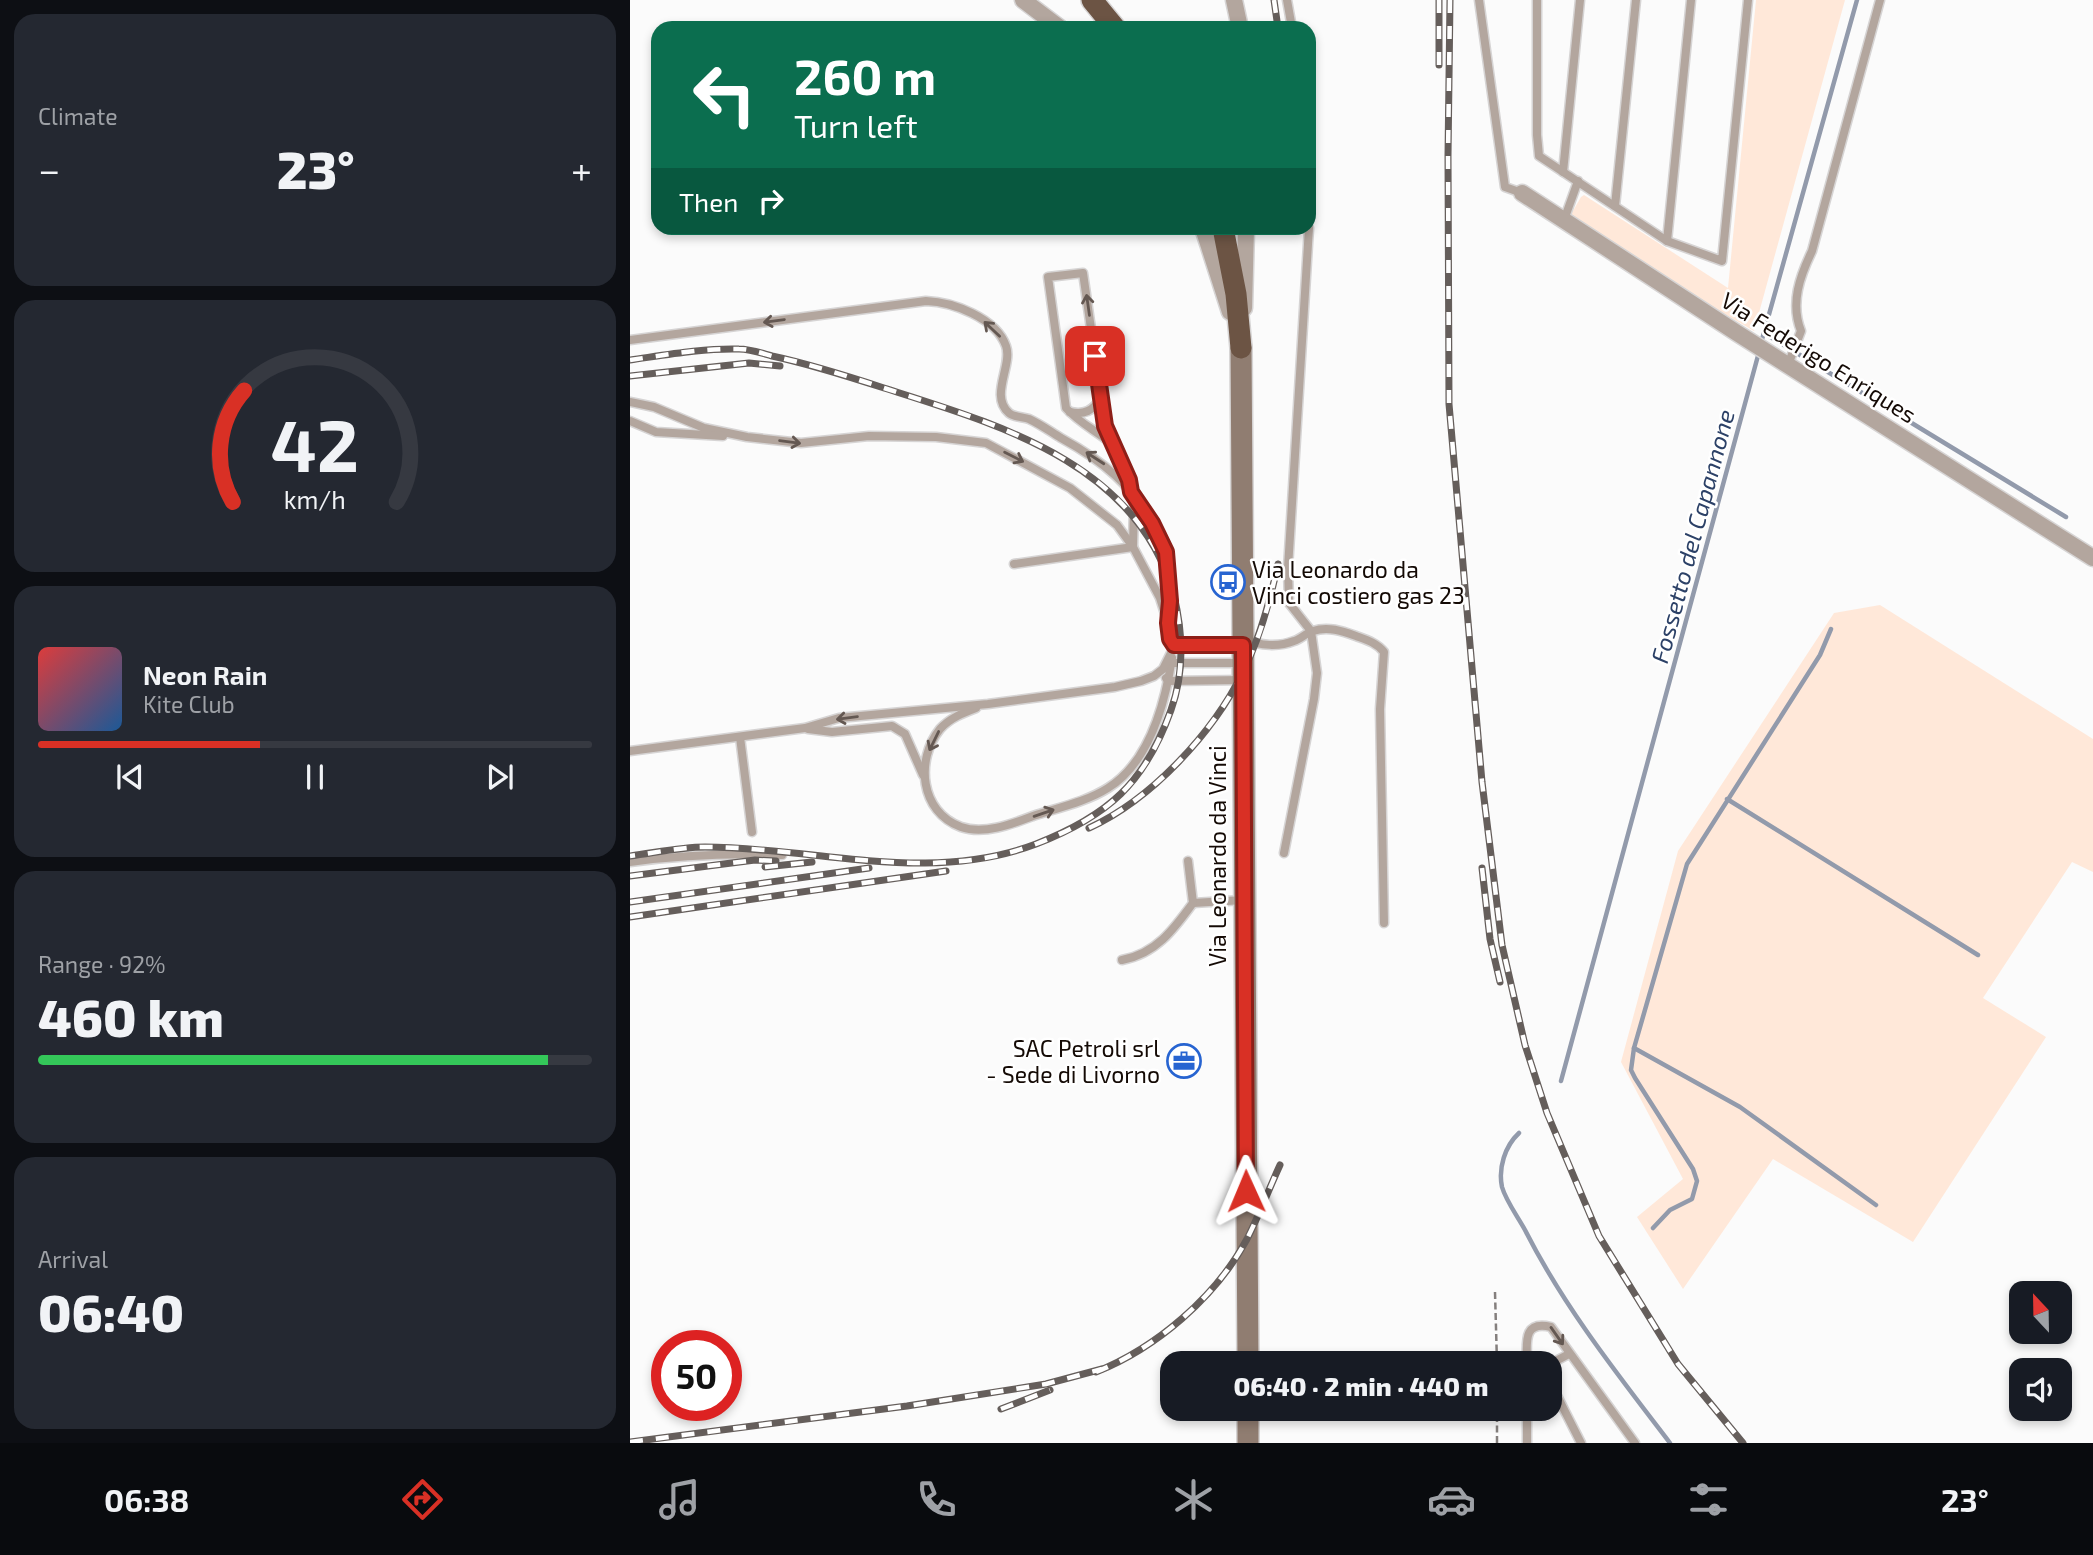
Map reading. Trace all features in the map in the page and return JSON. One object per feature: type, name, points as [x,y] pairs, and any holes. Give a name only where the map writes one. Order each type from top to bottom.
[{"type":"highway","points":[[1092,0],[1109,21]]},
{"type":"highway","points":[[1224,235],[1236,294],[1241,348]]},
{"type":"main road","name":"Via Leonardo da Vinci","points":[[1241,348],[1248,1351]]},
{"type":"main road","points":[[1248,1421],[1248,1443]]},
{"type":"street","points":[[1024,0],[1051,21]]},
{"type":"street","points":[[1234,0],[1238,21]]},
{"type":"street","name":"Via Federigo Enriques","points":[[1521,193],[2093,558]]},
{"type":"street","name":"Via Leonardo da Vinci","points":[[1205,235],[1241,348]]},
{"type":"street","name":"Via Leonardo da Vinci","points":[[1241,348],[1246,235]]},
{"type":"lane","points":[[1287,0],[1291,21]]},
{"type":"lane","points":[[1479,0],[1504,187],[1521,193]]},
{"type":"lane","points":[[1537,0],[1536,135],[1539,156],[1667,241],[1722,261],[1748,0]]},
{"type":"lane","points":[[1563,172],[1580,0]]},
{"type":"lane","points":[[1615,206],[1636,0]]},
{"type":"lane","points":[[1667,241],[1691,0]]},
{"type":"lane","points":[[1786,360],[1801,331],[1795,317],[1799,280],[1812,251],[1880,0]]},
{"type":"lane","points":[[1564,220],[1578,181]]},
{"type":"lane","points":[[1284,853],[1317,673],[1311,631],[1289,603],[1288,568],[1308,235]]},
{"type":"lane","points":[[1112,444],[1095,429],[1077,421],[1066,408],[1048,277],[1083,273],[1105,426],[1129,480],[1134,506],[1133,547]]},
{"type":"lane","points":[[630,340],[926,301],[941,301],[965,309],[998,332],[1007,347],[1001,392],[1002,402],[1009,413],[1030,420],[1102,462],[1118,476],[1152,523],[1166,552],[1170,601],[1168,623]]},
{"type":"lane","points":[[1070,412],[1080,414],[1090,411],[1101,398]]},
{"type":"lane","points":[[630,402],[654,407],[704,428],[747,437]]},
{"type":"lane","points":[[630,421],[656,432],[747,437],[804,444],[869,436],[936,437],[986,443],[1070,488],[1117,525],[1133,547],[1160,598],[1170,639],[1174,645],[1168,681],[1155,724],[1143,750],[1123,776],[1101,793],[997,828],[962,828],[937,810],[930,800],[905,734],[900,729],[892,726],[832,732],[805,728]]},
{"type":"lane","points":[[1014,564],[1133,547]]},
{"type":"lane","points":[[1168,681],[1243,656],[1255,643],[1278,644],[1296,641],[1311,631],[1335,629],[1380,646],[1384,652],[1380,709],[1384,923]]},
{"type":"lane","points":[[1174,645],[1243,656]]},
{"type":"lane","points":[[630,751],[805,728],[839,718],[988,704],[1128,684],[1154,676],[1170,662],[1243,656]]},
{"type":"lane","points":[[1163,668],[1168,681]]},
{"type":"lane","points":[[923,776],[933,739],[941,729],[961,714],[988,704]]},
{"type":"lane","points":[[740,737],[752,832]]},
{"type":"lane","points":[[630,862],[724,853],[782,855]]},
{"type":"lane","points":[[1122,960],[1139,957],[1173,931],[1193,903],[1188,861]]},
{"type":"lane","points":[[1193,903],[1244,900]]},
{"type":"lane","points":[[1527,1351],[1527,1334],[1531,1329],[1539,1326],[1551,1327],[1635,1443]]},
{"type":"lane","points":[[1562,1358],[1570,1354]]},
{"type":"lane","points":[[1562,1406],[1581,1443]]},
{"type":"lane","points":[[1527,1421],[1527,1443]]},
{"type":"path","points":[[1495,1292],[1497,1351]]},
{"type":"path","points":[[1497,1421],[1497,1443]]},
{"type":"shaded area","points":[[1756,0],[1845,0],[1754,331],[1697,298],[1570,216],[1584,195],[1728,288]]},
{"type":"shaded area","points":[[1880,605],[2093,739],[2093,872],[2072,862],[1983,998],[2046,1037],[1913,1242],[1773,1159],[1683,1289],[1637,1217],[1683,1179],[1621,1062],[1678,851],[1834,613]]},
{"type":"waterway","name":"Fossetto del Capannone","points":[[1761,343],[1857,0]]},
{"type":"waterway","points":[[1764,333],[2066,517]]},
{"type":"waterway","name":"Fossetto del Capannone","points":[[1561,1081],[1759,352]]},
{"type":"waterway","points":[[1653,1228],[1670,1210],[1692,1199],[1697,1181],[1693,1169],[1631,1070],[1634,1048],[1687,864],[1820,655],[1831,629]]},
{"type":"waterway","points":[[1727,799],[1978,955]]},
{"type":"waterway","points":[[1634,1048],[1740,1107],[1876,1205]]},
{"type":"waterway","points":[[1519,1133],[1506,1151],[1502,1165],[1501,1180],[1506,1198],[1574,1313],[1670,1443]]},
{"type":"railway","points":[[1274,0],[1277,21]]},
{"type":"railway","points":[[1439,0],[1439,65]]},
{"type":"railway","points":[[1450,0],[1449,404],[1482,782],[1502,945],[1525,1045],[1547,1113],[1599,1236],[1678,1364],[1743,1443]]},
{"type":"railway","points":[[630,360],[684,352],[751,350],[928,402],[1018,435],[1059,456],[1097,482],[1130,513],[1156,551],[1174,596],[1181,653],[1171,710],[1161,736],[1136,777],[1104,809],[1084,822],[1036,844],[995,856],[954,862],[871,861],[705,847],[630,856]]},
{"type":"railway","points":[[630,376],[749,363],[780,366]]},
{"type":"railway","points":[[1089,828],[1135,800],[1158,782],[1198,741],[1215,718],[1243,672],[1255,646],[1278,564]]},
{"type":"railway","points":[[630,876],[755,860],[776,861]]},
{"type":"railway","points":[[765,867],[812,862]]},
{"type":"railway","points":[[630,902],[869,868]]},
{"type":"railway","points":[[1482,868],[1490,939],[1500,982]]},
{"type":"railway","points":[[630,917],[946,871]]},
{"type":"railway","points":[[1096,1372],[1162,1335],[1219,1281],[1247,1239],[1280,1165]]},
{"type":"railway","points":[[630,1442],[907,1406],[1046,1384],[1102,1369]]},
{"type":"railway","points":[[1001,1409],[1050,1390]]},
{"type":"place","name":"Via Leonardo da Vinci costiero gas 23","points":[[1228,582]]},
{"type":"place","name":"SAC Petroli srl - Sede di Livorno","points":[[1184,1061]]},
{"type":"route","points":[[1095,356],[1105,426],[1129,480],[1131,492],[1152,523],[1166,552],[1170,639],[1174,645],[1243,645],[1246,1191]]}]
